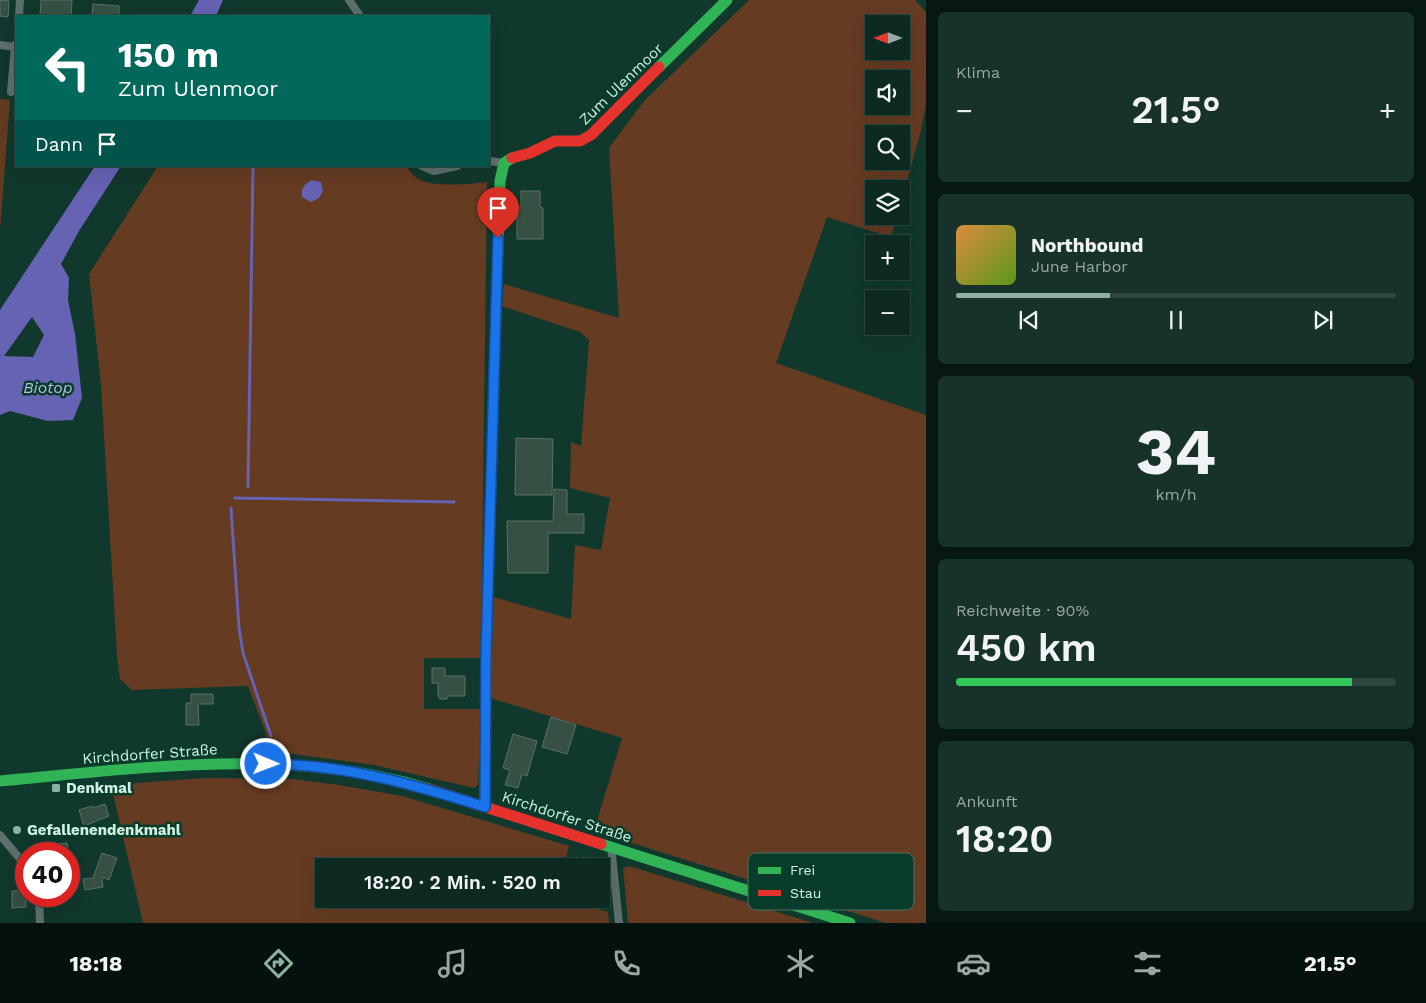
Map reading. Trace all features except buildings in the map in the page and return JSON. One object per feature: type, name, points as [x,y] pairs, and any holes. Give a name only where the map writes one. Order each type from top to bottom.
[{"type":"street","points":[[19,15],[20,0]]},
{"type":"street","points":[[350,0],[359,15]]},
{"type":"street","name":"Zum Ulenmoor","points":[[504,163],[555,141],[580,141],[591,135],[727,0]]},
{"type":"street","points":[[0,46],[15,45],[11,92]]},
{"type":"street","points":[[485,807],[486,652],[490,507],[500,181],[504,163],[490,161]]},
{"type":"street","points":[[424,167],[434,171],[452,167]]},
{"type":"street","name":"Kirchdorfer Straße","points":[[0,781],[179,765],[290,764],[319,766],[365,773],[412,784],[748,890]]},
{"type":"street","points":[[0,835],[15,853]]},
{"type":"street","points":[[611,846],[619,923]]},
{"type":"street","points":[[40,907],[40,923]]},
{"type":"street","name":"Kirchdorfer Straße","points":[[810,910],[850,923]]},
{"type":"shaded area","points":[[749,0],[915,0],[926,12],[926,103],[921,131],[907,180],[865,180],[865,225],[894,225],[892,235],[885,235],[827,217],[776,363],[926,415],[926,923],[886,923],[845,910],[914,910],[914,853],[748,853],[748,880],[594,831],[622,738],[490,698],[493,597],[571,619],[575,545],[601,550],[610,498],[570,488],[571,442],[581,446],[589,340],[580,332],[502,306],[504,284],[619,318],[609,148],[644,101]]},
{"type":"shaded area","points":[[0,99],[10,100],[0,230]]},
{"type":"shaded area","points":[[157,167],[407,167],[417,178],[431,183],[471,184],[487,182],[481,658],[424,658],[424,709],[481,709],[478,785],[474,788],[374,765],[286,753],[268,756],[266,733],[248,686],[132,690],[120,679],[101,385],[89,274]]},
{"type":"shaded area","points":[[204,778],[292,779],[402,796],[569,846],[566,858],[315,858],[315,908],[596,908],[608,912],[609,923],[143,923],[111,785]]},
{"type":"shaded area","points":[[629,866],[748,903],[748,910],[771,910],[813,923],[628,923],[623,868]]},
{"type":"water","points":[[199,0],[223,0],[216,15],[191,15]]},
{"type":"water","name":"Biotop","points":[[94,167],[120,167],[79,231],[61,264],[69,278],[68,300],[75,334],[82,398],[73,420],[48,421],[10,411],[0,415],[0,310]],"holes":[[[32,317],[44,335],[33,357],[4,356]]]},
{"type":"water","points":[[312,180],[321,182],[323,191],[319,198],[311,202],[302,197],[302,191],[307,183]]},
{"type":"waterway","points":[[248,487],[253,167]]},
{"type":"waterway","points":[[235,498],[454,502]]},
{"type":"waterway","points":[[231,508],[239,628],[243,653],[271,736]]},
{"type":"traffic: fast","points":[[659,67],[727,0]]},
{"type":"traffic: fast","points":[[485,807],[486,652],[500,181],[504,163],[512,158]]},
{"type":"traffic: fast","points":[[0,781],[161,766],[270,764],[323,768],[376,776],[429,789]]},
{"type":"traffic: fast","points":[[601,844],[748,891]]},
{"type":"traffic: fast","points":[[809,910],[850,923]]},
{"type":"traffic: jam","points":[[512,158],[530,153],[555,141],[580,141],[591,135],[659,67]]},
{"type":"traffic: jam","points":[[429,789],[601,844]]},
{"type":"place","name":"Denkmal","points":[[56,788]]},
{"type":"place","name":"Gefallenendenkmahl","points":[[17,830]]},
{"type":"route","points":[[266,764],[319,766],[365,773],[412,784],[485,807],[486,652],[498,238]]}]
